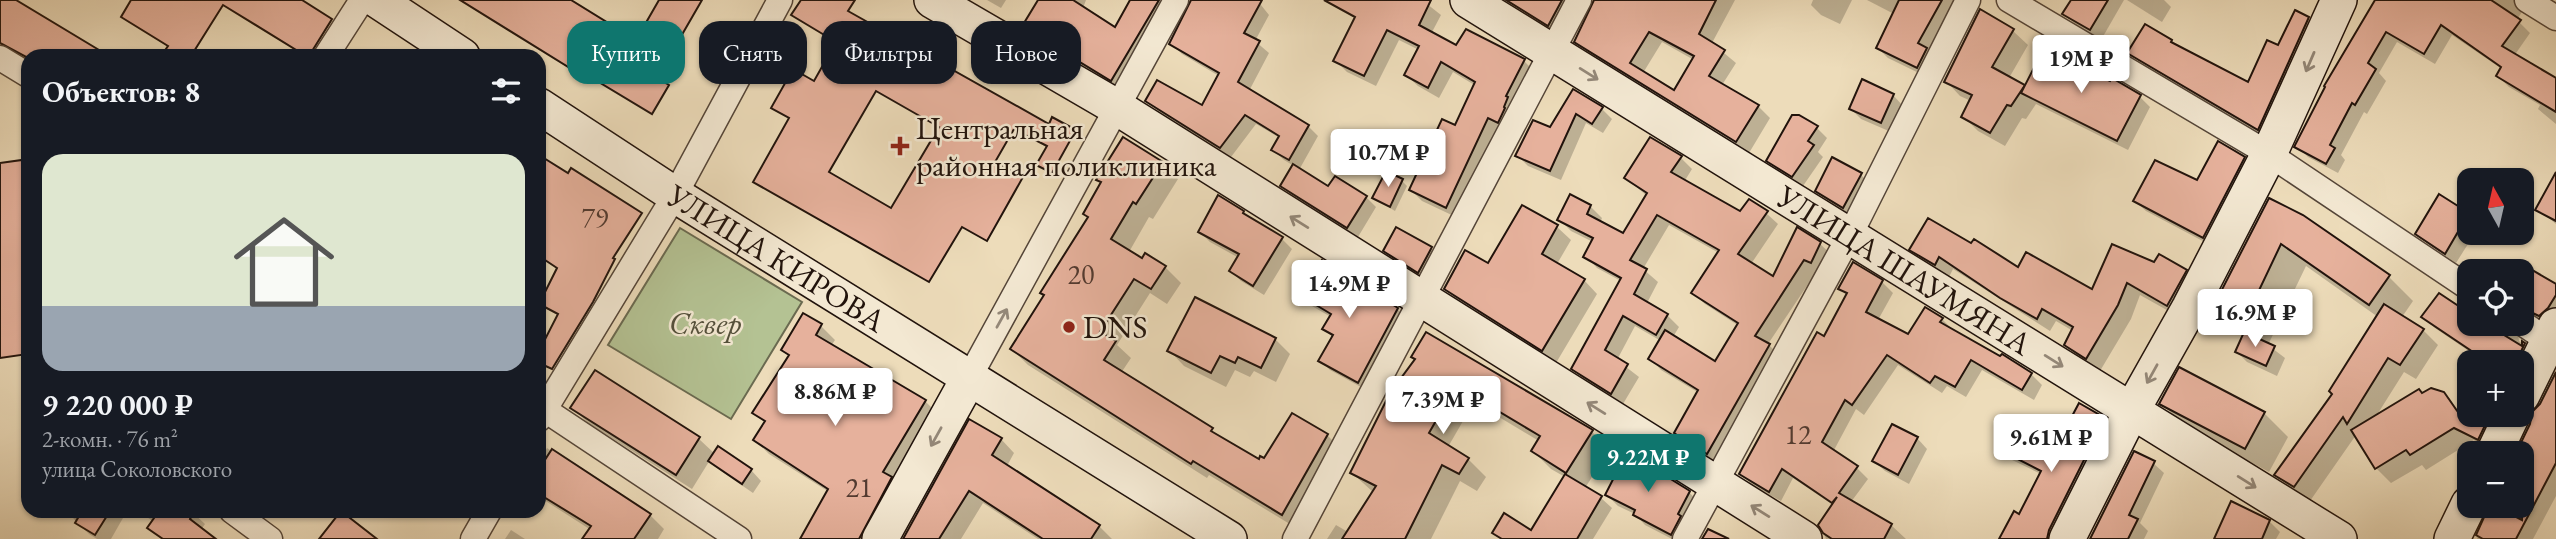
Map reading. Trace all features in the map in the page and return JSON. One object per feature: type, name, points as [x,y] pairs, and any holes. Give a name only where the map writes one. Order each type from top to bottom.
[{"type":"street","points":[[330,49],[362,0]]},
{"type":"street","points":[[377,0],[451,49]]},
{"type":"street","points":[[546,404],[675,195],[780,0]]},
{"type":"street","points":[[932,0],[1118,108],[1804,539]]},
{"type":"street","points":[[880,539],[1176,0]]},
{"type":"street","name":"УЛИЦА ШАУМЯНА","points":[[1468,0],[2339,539]]},
{"type":"street","points":[[1295,539],[1579,0]]},
{"type":"street","points":[[1685,539],[1850,235],[1968,0]]},
{"type":"street","points":[[2009,0],[2269,155],[2457,280]]},
{"type":"street","points":[[2067,539],[2132,410],[2190,307],[2269,155],[2339,0]]},
{"type":"street","points":[[2527,0],[2556,18]]},
{"type":"street","points":[[0,58],[21,71]]},
{"type":"street","name":"УЛИЦА КИРОВА","points":[[546,111],[675,195],[1229,539]]},
{"type":"street","points":[[2534,364],[2546,334]]},
{"type":"street","points":[[546,415],[739,539]]},
{"type":"street","points":[[242,518],[270,539]]},
{"type":"street","points":[[474,539],[485,518]]},
{"type":"street","points":[[2452,539],[2462,518]]},
{"type":"green space","name":"Сквер","points":[[680,228],[802,302],[731,419],[608,345]]},
{"type":"building","points":[[0,0],[16,0],[97,49],[21,49],[21,54],[0,43]]},
{"type":"building","points":[[131,0],[302,0],[332,19],[313,49],[295,49],[223,5],[195,49],[166,49],[168,46],[121,17]]},
{"type":"building","points":[[460,0],[571,0],[605,21],[567,21],[567,66],[546,53],[546,49],[539,49]]},
{"type":"building","points":[[659,0],[702,0],[685,29],[685,21],[647,21]]},
{"type":"building","points":[[801,0],[855,0],[848,11],[866,21],[821,21],[821,33],[807,25],[807,21],[801,21],[791,15]]},
{"type":"building","points":[[1038,0],[1073,0],[1115,27],[1130,0],[1159,0],[1111,81],[1081,63],[1081,21],[1025,21]]},
{"type":"building","points":[[1191,0],[1262,0],[1244,33],[1260,41],[1238,82],[1309,125],[1289,160],[1271,150],[1279,136],[1245,115],[1220,148],[1145,101],[1157,80],[1202,105],[1219,73],[1169,44]]},
{"type":"building","points":[[1324,0],[1431,0],[1419,25],[1456,45],[1466,29],[1525,59],[1506,96],[1505,108],[1498,123],[1488,118],[1446,208],[1409,190],[1442,119],[1455,125],[1475,82],[1441,62],[1428,88],[1404,75],[1419,46],[1387,30],[1364,76],[1333,61],[1355,17]]},
{"type":"building","points":[[1506,0],[1562,0],[1548,26]]},
{"type":"building","points":[[1594,0],[1716,0],[1699,34],[1725,50],[1709,76],[1759,105],[1736,142],[1574,42]],"holes":[[[1649,32],[1694,56],[1674,90],[1630,63]]]},
{"type":"building","points":[[1899,0],[1942,0],[1918,43],[1927,48],[1917,68],[1876,48]]},
{"type":"building","points":[[2071,0],[2108,0],[2090,30],[2062,14]]},
{"type":"building","points":[[2375,0],[2491,0],[2521,20],[2502,46],[2556,78],[2556,112],[2496,76],[2501,67],[2441,25],[2424,54],[2386,32],[2368,63],[2376,69],[2355,105],[2352,103],[2330,145],[2335,148],[2326,164],[2294,147],[2324,86]]},
{"type":"building","points":[[1980,9],[2014,29],[1992,67],[2025,85],[2011,106],[2007,105],[1990,133],[1961,117],[1972,95],[1944,82]]},
{"type":"building","points":[[2295,10],[2309,17],[2258,130],[2127,53],[2145,24],[2172,40],[2171,42],[2248,82],[2267,40],[2278,45]]},
{"type":"building","points":[[2043,50],[2110,81],[2112,78],[2141,95],[2117,141],[2021,93]]},
{"type":"building","points":[[821,69],[821,84],[957,84],[957,72],[971,80],[971,84],[978,84],[1049,124],[1052,117],[1076,130],[1052,173],[1036,165],[1047,146],[1014,129],[995,162],[1023,177],[987,241],[962,227],[929,282],[753,182],[789,118],[771,108],[785,84],[807,84],[807,77],[814,81]],"holes":[[[876,91],[939,127],[891,208],[829,172]]]},
{"type":"building","points":[[1862,79],[1894,94],[1881,123],[1849,109]]},
{"type":"building","points":[[602,84],[669,85],[652,114]]},
{"type":"building","points":[[1573,89],[1603,107],[1592,124],[1576,114],[1550,171],[1515,156],[1533,120],[1550,127]]},
{"type":"building","points":[[1792,115],[1799,115],[1818,126],[1808,141],[1814,145],[1792,177],[1766,161]]},
{"type":"building","points":[[1123,137],[1163,162],[1136,204],[1133,202],[1111,239],[1142,258],[1145,253],[1166,266],[1151,289],[1134,279],[1100,332],[1116,341],[1104,360],[1213,428],[1211,431],[1259,459],[1260,456],[1264,458],[1292,413],[1328,434],[1282,515],[1193,461],[1191,464],[1010,349],[1044,295],[1040,293],[1088,217],[1083,214],[1101,182],[1096,180]]},
{"type":"building","points":[[1650,137],[1682,156],[1671,172],[1740,211],[1749,199],[1768,211],[1738,254],[1773,276],[1797,227],[1821,242],[1811,263],[1804,260],[1755,336],[1770,344],[1707,454],[1674,433],[1698,390],[1648,359],[1665,330],[1715,361],[1738,323],[1691,293],[1719,250],[1657,215],[1630,260],[1647,269],[1634,294],[1668,314],[1656,335],[1623,316],[1605,350],[1628,364],[1611,394],[1571,369],[1621,278],[1583,257],[1593,238],[1557,220],[1570,194],[1591,205],[1587,214],[1623,233],[1647,193],[1624,178]]},
{"type":"building","points":[[2218,141],[2245,157],[2203,238],[2133,201],[2155,160],[2197,180]]},
{"type":"building","points":[[1832,157],[1862,173],[1843,208],[1815,191]]},
{"type":"building","points":[[546,159],[568,173],[571,168],[642,213],[613,258],[615,259],[593,302],[552,369],[546,366],[546,337],[558,314],[546,308],[546,290],[557,268],[546,261]]},
{"type":"building","points":[[21,160],[21,355],[0,358],[0,163]]},
{"type":"building","points":[[1293,164],[1328,186],[1335,176],[1367,196],[1347,228],[1280,186]]},
{"type":"building","points":[[1386,171],[1403,179],[1390,207],[1372,198]]},
{"type":"building","points":[[2556,172],[2556,221],[2535,210]]},
{"type":"building","points":[[2439,194],[2457,205],[2457,234],[2445,254],[2415,234]]},
{"type":"building","points":[[1218,195],[1283,237],[1253,286],[1229,271],[1239,254],[1198,232]]},
{"type":"building","points":[[2269,198],[2303,215],[2390,275],[2369,305],[2281,244],[2244,322],[2213,307]]},
{"type":"building","points":[[1522,205],[1558,225],[1542,254],[1585,279],[1542,351],[1444,289],[1465,250],[1488,263]]},
{"type":"building","points":[[1928,218],[1971,243],[1974,239],[2018,267],[2026,252],[2092,289],[2112,244],[2154,262],[2159,254],[2187,270],[2167,306],[2127,283],[2118,305],[2086,359],[2064,345],[2073,327],[2042,309],[2037,319],[1939,257],[1935,265],[1909,250]]},
{"type":"building","points":[[1396,227],[1432,247],[1418,273],[1383,251]]},
{"type":"building","points":[[1322,260],[1398,308],[1358,383],[1318,361],[1333,335],[1322,329],[1331,314],[1301,296]]},
{"type":"building","points":[[1853,262],[1883,280],[1866,312],[1908,334],[1925,307],[1943,318],[1940,322],[2032,373],[2022,390],[1971,360],[1955,387],[1935,376],[1930,383],[1887,355],[1852,405],[1845,400],[1822,442],[1858,466],[1839,493],[1892,524],[1884,539],[1832,539],[1823,533],[1818,525],[1837,497],[1832,503],[1782,469],[1769,492],[1739,474],[1817,332],[1824,336],[1847,293],[1838,289]]},
{"type":"building","points":[[2534,271],[2556,284],[2556,295],[2539,316],[2534,314]]},
{"type":"building","points":[[2439,293],[2457,305],[2457,336],[2506,336],[2522,346],[2522,341],[2525,343],[2522,350],[2470,350],[2421,317]]},
{"type":"building","points":[[1195,297],[1276,338],[1261,368],[1238,357],[1235,363],[1220,356],[1211,373],[1167,351]]},
{"type":"building","points":[[2384,304],[2424,329],[2400,365],[2388,358],[2347,424],[2343,417],[2294,487],[2274,475],[2332,394],[2329,391]]},
{"type":"building","points":[[803,313],[822,324],[816,335],[926,400],[883,472],[892,477],[859,539],[800,539],[828,489],[753,440],[765,421],[752,413],[789,355],[781,350]]},
{"type":"building","points":[[1426,332],[1593,430],[1566,473],[1531,451],[1540,436],[1456,386],[1429,433],[1469,458],[1459,474],[1442,465],[1405,539],[1342,539],[1376,486],[1350,473],[1390,393],[1415,359],[1411,357]]},
{"type":"building","points":[[2244,332],[2275,346],[2266,366],[2235,352]]},
{"type":"building","points":[[2179,367],[2265,412],[2245,449],[2159,404]]},
{"type":"building","points":[[595,370],[700,437],[676,475],[570,408]]},
{"type":"building","points":[[2556,372],[2556,463],[2534,505],[2534,441],[2522,441],[2529,427],[2534,427],[2534,410],[2540,404]]},
{"type":"building","points":[[2431,388],[2444,392],[2457,411],[2457,427],[2484,427],[2478,440],[2454,428],[2410,455],[2406,450],[2375,469],[2351,430],[2419,389],[2422,393]]},
{"type":"building","points":[[2079,403],[2105,418],[2047,539],[1999,539],[2014,511],[2019,514],[2041,471],[1998,449],[2005,434],[2051,456]]},
{"type":"building","points":[[969,419],[1002,438],[992,455],[1100,525],[1091,539],[1043,539],[969,491],[939,539],[903,539]]},
{"type":"building","points":[[1892,424],[1918,437],[1898,475],[1872,461]]},
{"type":"building","points":[[718,446],[752,469],[742,484],[708,461]]},
{"type":"building","points":[[552,449],[651,514],[634,539],[582,539],[591,526],[546,498],[546,458]]},
{"type":"building","points":[[2134,451],[2155,461],[2129,515],[2138,519],[2128,539],[2090,539]]},
{"type":"building","points":[[1627,452],[1690,491],[1671,535],[1633,515],[1635,510],[1605,495]]},
{"type":"building","points":[[1565,474],[1602,496],[1577,539],[1502,539],[1492,533],[1504,513],[1531,530]]},
{"type":"building","points":[[2231,501],[2270,520],[2262,539],[2214,539]]},
{"type":"building","points":[[78,518],[106,518],[95,535],[75,523]]},
{"type":"building","points":[[154,518],[191,518],[216,539],[163,539],[147,528]]},
{"type":"building","points":[[336,518],[350,518],[377,539],[319,539]]},
{"type":"building","points":[[2484,518],[2527,518],[2516,539],[2483,539],[2476,535]]},
{"type":"building","points":[[1708,529],[1729,539],[1702,539]]},
{"type":"place","name":"Центральная районная поликлиника","points":[[900,146]]},
{"type":"place","name":"DNS","points":[[1069,327]]}]
